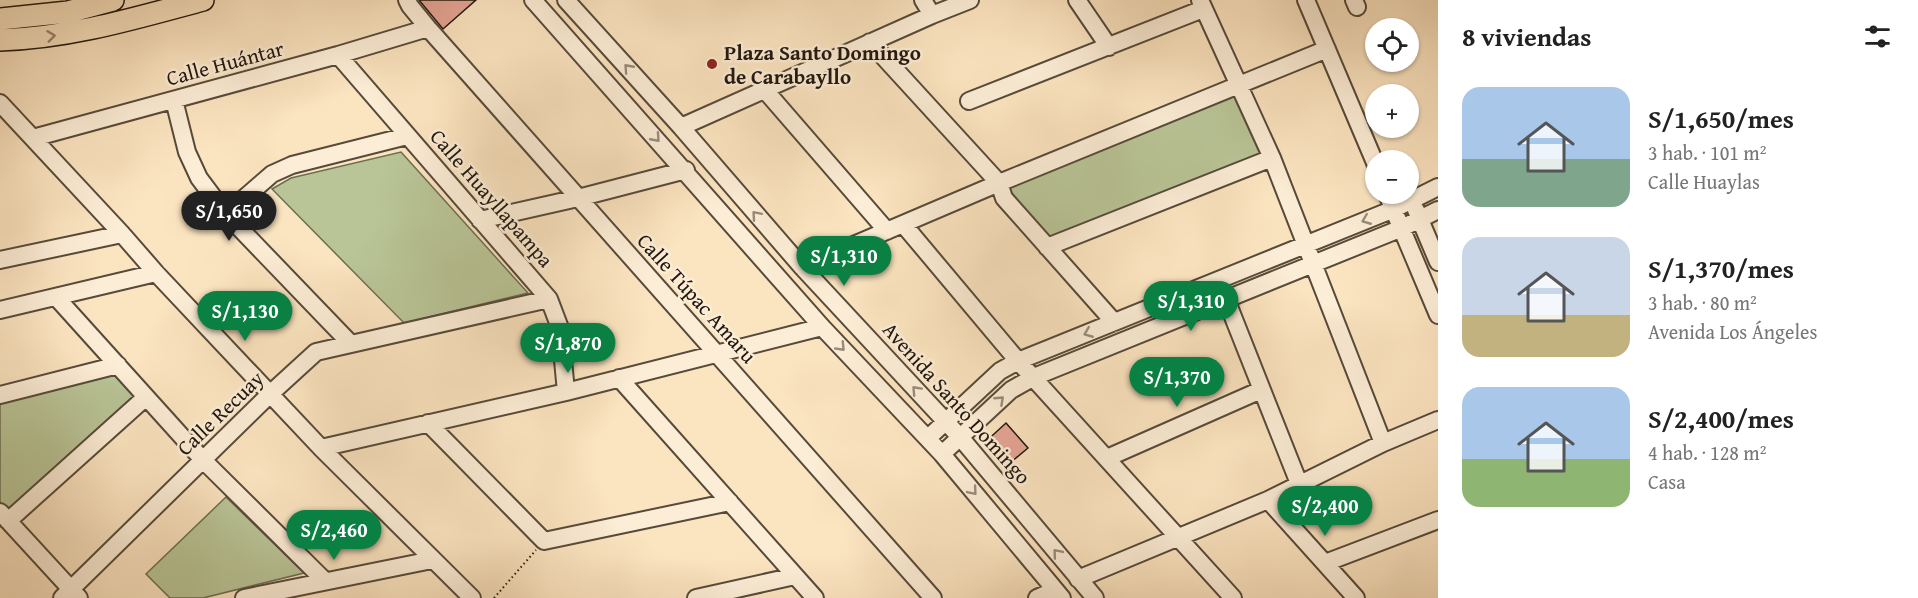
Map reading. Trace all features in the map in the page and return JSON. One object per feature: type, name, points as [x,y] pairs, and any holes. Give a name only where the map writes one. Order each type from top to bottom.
[{"type":"main road","points":[[0,19],[68,12],[113,0]]},
{"type":"main road","points":[[0,40],[59,35],[102,27],[203,0]]},
{"type":"street","name":"Calle Túpac Amaru","points":[[407,0],[428,28],[933,598]]},
{"type":"street","points":[[533,0],[686,170],[822,327],[928,438],[1058,594],[1037,598]]},
{"type":"street","name":"Avenida Santo Domingo","points":[[566,0],[802,267],[946,421],[1095,598]]},
{"type":"street","points":[[681,128],[870,42],[927,8],[970,0]]},
{"type":"street","points":[[1077,0],[1109,47]]},
{"type":"street","points":[[1306,0],[1370,150]]},
{"type":"street","points":[[969,100],[1109,47],[1201,4],[1272,158],[1383,444]]},
{"type":"street","name":"Calle Huántar","points":[[33,138],[338,55],[428,28]]},
{"type":"street","points":[[870,42],[999,183],[1004,198],[1114,322]]},
{"type":"street","points":[[802,267],[999,183],[1327,49]]},
{"type":"street","name":"Calle Huayllapampa","points":[[338,55],[549,299],[560,328],[566,392]]},
{"type":"street","points":[[764,89],[887,231]]},
{"type":"street","points":[[174,100],[187,152],[199,178],[226,214],[351,344]]},
{"type":"street","points":[[0,103],[321,448],[472,598]]},
{"type":"street","points":[[226,214],[272,174],[292,165],[407,136]]},
{"type":"street","points":[[1047,247],[1272,158]]},
{"type":"street","points":[[480,220],[686,170]]},
{"type":"street","points":[[1419,196],[1438,187]]},
{"type":"street","points":[[928,438],[1000,371],[1018,361],[1305,245],[1385,204]]},
{"type":"street","points":[[1392,204],[1438,315]]},
{"type":"street","points":[[1413,204],[1438,262]]},
{"type":"street","points":[[942,454],[1011,390],[1034,377],[1402,228],[1438,210]]},
{"type":"street","points":[[903,224],[1018,361],[1233,598]]},
{"type":"street","points":[[0,260],[122,234]]},
{"type":"street","points":[[0,310],[156,273]]},
{"type":"street","points":[[56,297],[203,460],[324,580]]},
{"type":"street","name":"Calle Recuay","points":[[71,595],[203,460],[316,352],[549,299]]},
{"type":"street","points":[[1226,299],[1300,486]]},
{"type":"street","points":[[321,448],[566,392],[822,327]]},
{"type":"street","points":[[0,395],[118,365]]},
{"type":"street","points":[[619,378],[815,598]]},
{"type":"street","points":[[1107,458],[1262,390]]},
{"type":"street","points":[[71,595],[4,517],[146,397]]},
{"type":"street","points":[[1078,579],[1300,486],[1383,444],[1438,420]]},
{"type":"street","points":[[428,423],[543,541],[730,502]]},
{"type":"street","points":[[1268,500],[1356,598]]},
{"type":"street","points":[[1325,563],[1438,520]]},
{"type":"street","points":[[244,598],[432,560]]},
{"type":"street","points":[[696,598],[795,576]]},
{"type":"path","points":[[494,598],[543,541]]},
{"type":"green space","points":[[1240,93],[1264,155],[1048,241],[1007,187]]},
{"type":"green space","points":[[401,152],[528,293],[404,323],[272,189],[291,178]]},
{"type":"green space","points":[[116,373],[139,396],[9,512],[0,502],[0,402]]},
{"type":"green space","points":[[226,497],[304,573],[203,598],[170,598],[146,574]]},
{"type":"building","points":[[419,0],[476,0],[443,29]]},
{"type":"building","points":[[1006,423],[1028,448],[1004,468],[983,444]]},
{"type":"place","name":"Plaza Santo Domingo de Carabayllo","points":[[712,64]]}]
